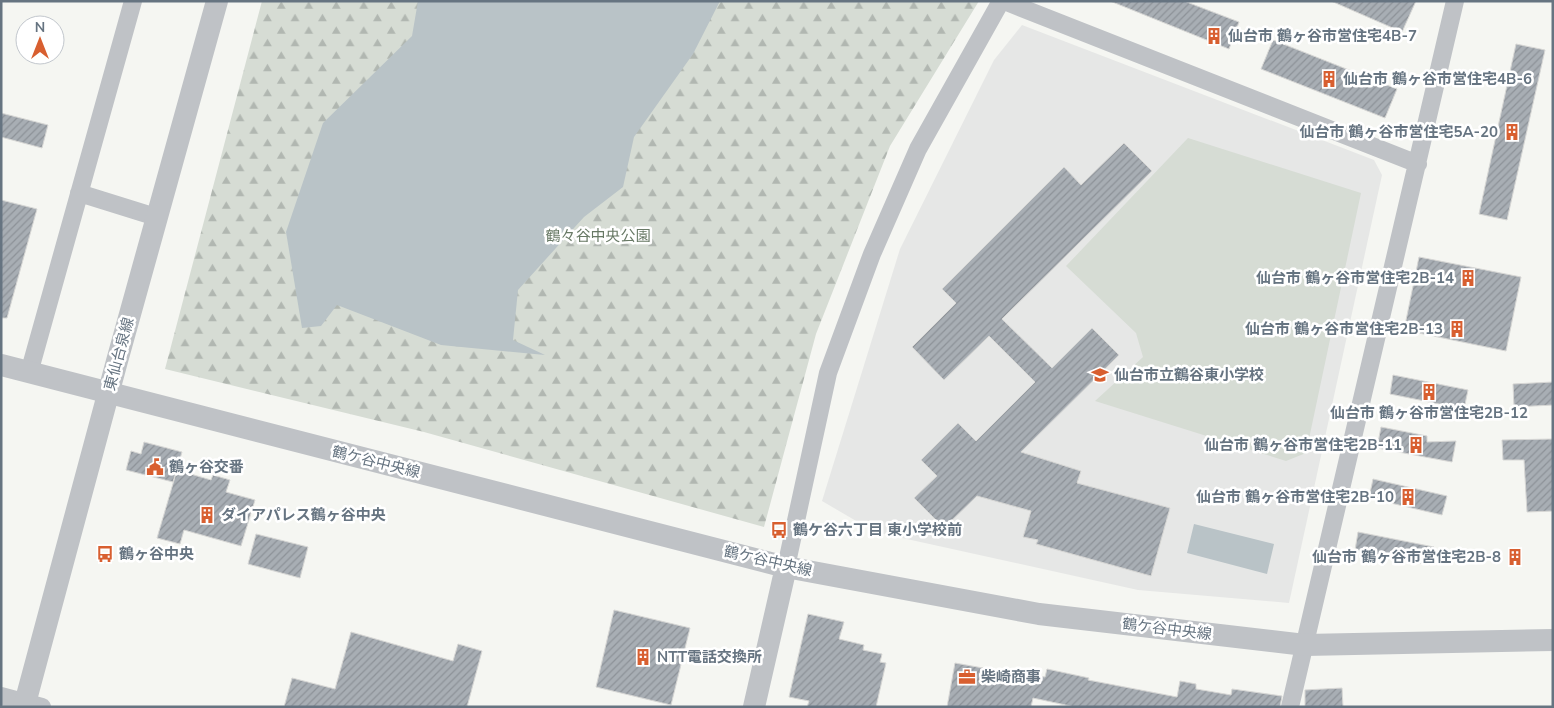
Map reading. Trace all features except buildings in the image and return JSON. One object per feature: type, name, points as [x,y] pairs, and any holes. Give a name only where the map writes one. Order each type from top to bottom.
[{"type":"street","points":[[29,373],[133,1]]},
{"type":"street","name":"東仙台泉線","points":[[31,705],[108,394],[218,1]]},
{"type":"street","points":[[754,707],[828,373],[872,254],[918,149],[1003,1],[1418,164]]},
{"type":"street","points":[[1290,707],[1455,1]]},
{"type":"street","points":[[79,194],[156,217]]},
{"type":"street","name":"鶴ケ谷中央線","points":[[1,365],[786,567],[1039,614],[1305,644],[1553,640]]},
{"type":"street","points":[[1,696],[31,705]]},
{"type":"shaded area","points":[[418,1],[720,1],[693,54],[634,137],[623,187],[584,217],[518,290],[513,340],[545,355],[441,345],[337,305],[321,326],[302,328],[286,232],[323,123],[412,36]]},
{"type":"shaded area","name":"仙台市立鶴谷東小学校","points":[[1022,25],[1374,160],[1382,175],[1289,603],[1138,590],[875,532],[822,501],[900,249],[994,60]]},
{"type":"shaded area","points":[[1194,524],[1274,544],[1267,574],[1187,553]]},
{"type":"green space","name":"鶴々谷中央公園","points":[[262,1],[979,1],[890,146],[816,334],[764,527],[424,432],[165,369]]},
{"type":"green space","points":[[1188,138],[1361,193],[1306,453],[1286,461],[1095,401],[1143,357],[1136,333],[1066,266]]},
{"type":"place","name":"仙台市 鶴ヶ谷市営住宅4B-7","points":[[1214,36]]},
{"type":"place","name":"仙台市 鶴ヶ谷市営住宅4B-6","points":[[1329,79]]},
{"type":"place","name":"仙台市 鶴ヶ谷市営住宅5A-20","points":[[1512,132]]},
{"type":"place","name":"仙台市 鶴ヶ谷市営住宅2B-14","points":[[1468,278]]},
{"type":"place","name":"仙台市 鶴ヶ谷市営住宅2B-13","points":[[1457,329]]},
{"type":"place","name":"仙台市立鶴谷東小学校","points":[[1100,375]]},
{"type":"place","name":"仙台市 鶴ヶ谷市営住宅2B-12","points":[[1429,392]]},
{"type":"place","name":"仙台市 鶴ヶ谷市営住宅2B-11","points":[[1416,445]]},
{"type":"place","name":"鶴ヶ谷交番","points":[[155,467]]},
{"type":"place","name":"仙台市 鶴ヶ谷市営住宅2B-10","points":[[1408,497]]},
{"type":"place","name":"ダイアパレス鶴ヶ谷中央","points":[[207,515]]},
{"type":"place","name":"鶴ケ谷六丁目 東小学校前","points":[[779,530]]},
{"type":"place","name":"鶴ヶ谷中央","points":[[105,554]]},
{"type":"place","name":"仙台市 鶴ヶ谷市営住宅2B-8","points":[[1515,557]]},
{"type":"place","name":"NTT電話交換所","points":[[643,657]]},
{"type":"place","name":"柴崎商事","points":[[967,677]]}]
